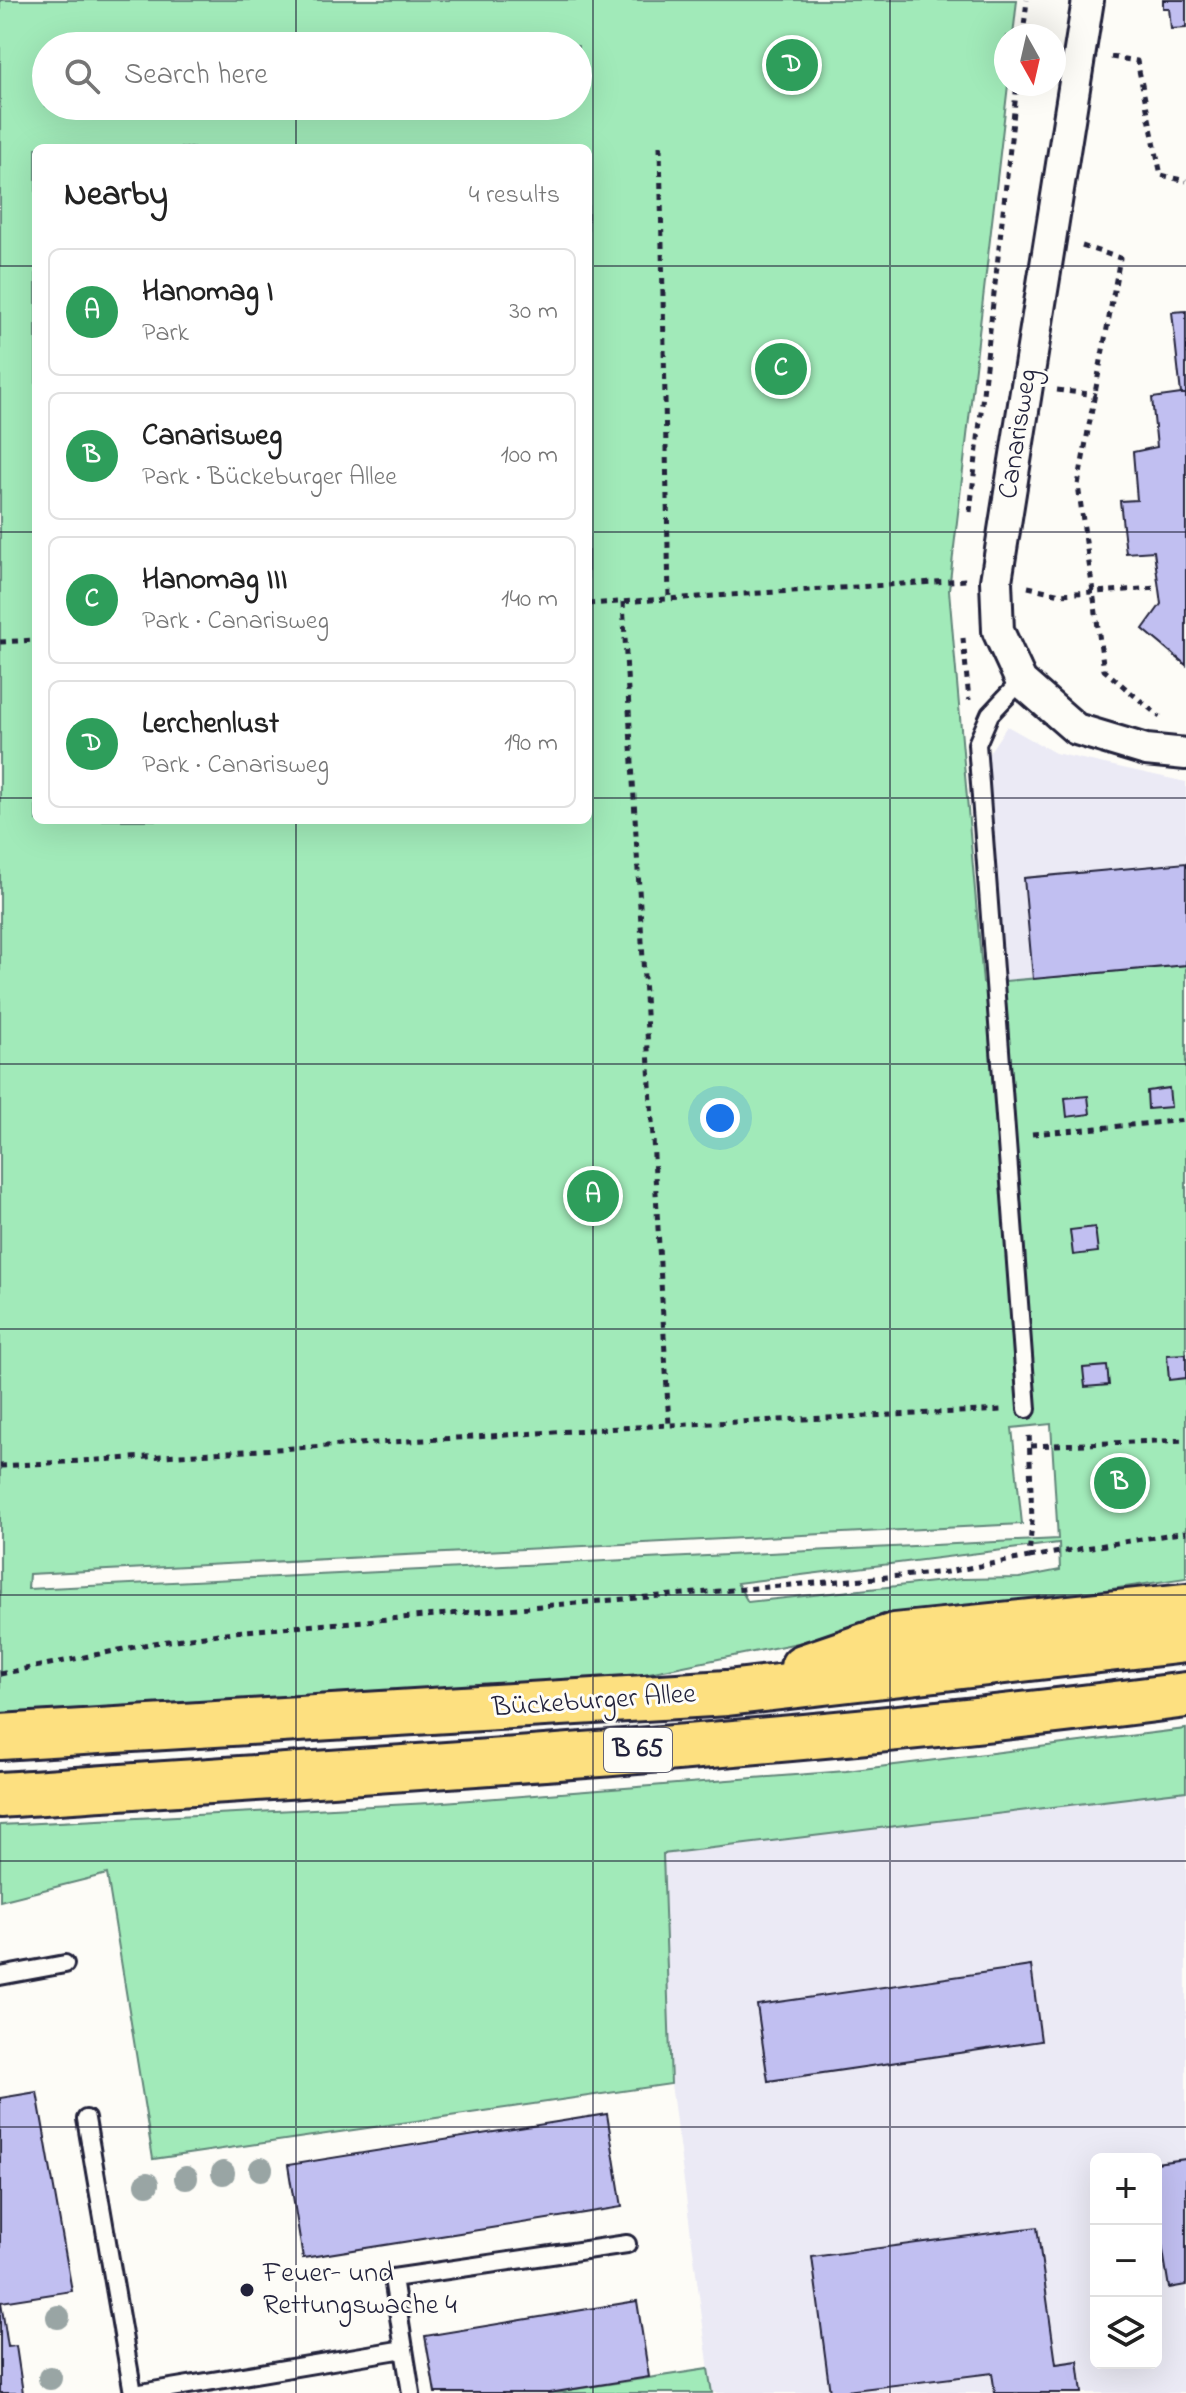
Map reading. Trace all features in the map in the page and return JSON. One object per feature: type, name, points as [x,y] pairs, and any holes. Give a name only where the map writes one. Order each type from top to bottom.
[{"type":"highway","points":[[727,1693],[894,1636],[1186,1606]]},
{"type":"highway","name":"Bückeburger Allee","points":[[0,1737],[727,1693],[1186,1640]]},
{"type":"highway","name":"Bückeburger Allee","points":[[0,1795],[604,1754],[1040,1714],[1186,1695]]},
{"type":"street","name":"Canarisweg","points":[[1088,0],[996,581],[998,631],[1021,681],[1076,729],[1146,750],[1186,754]]},
{"type":"lane","points":[[1021,681],[990,714],[977,744],[1027,1409]]},
{"type":"lane","points":[[0,1976],[65,1964]]},
{"type":"lane","points":[[86,2119],[133,2393]]},
{"type":"lane","points":[[411,2393],[393,2278],[627,2244]]},
{"type":"lane","points":[[141,2393],[404,2349]]},
{"type":"path","points":[[1024,24],[1027,0]]},
{"type":"path","points":[[1079,52],[1137,61],[1161,175],[1186,181]]},
{"type":"path","points":[[969,518],[1016,96]]},
{"type":"path","points":[[660,146],[669,599]]},
{"type":"path","points":[[1050,239],[1120,258],[1078,485],[1104,670],[1163,720]]},
{"type":"path","points":[[962,593],[964,564]]},
{"type":"path","points":[[592,604],[962,580],[996,581],[1061,594],[1158,588]]},
{"type":"path","points":[[623,602],[669,1425]]},
{"type":"path","points":[[963,634],[977,744]]},
{"type":"path","points":[[0,642],[32,640]]},
{"type":"path","points":[[1007,1136],[1186,1120]]},
{"type":"path","points":[[0,1466],[669,1425],[1027,1409],[1031,1446],[1029,1557]]},
{"type":"path","points":[[1031,1446],[1186,1440]]},
{"type":"path","points":[[0,1674],[140,1645],[233,1632],[916,1575],[1186,1532]]},
{"type":"shaded area","points":[[1007,726],[1055,753],[1186,782],[1186,965],[1003,982],[987,756]]},
{"type":"shaded area","points":[[1186,1791],[1186,2393],[712,2393],[671,2084],[663,1855]]},
{"type":"green space","points":[[0,0],[1017,0],[1014,24],[994,24],[994,96],[1007,96],[949,590],[983,983],[1186,965],[1186,1578],[849,1628],[798,1643],[619,1679],[0,1716]],"holes":[[[1051,1424],[1058,1539],[28,1589],[29,1574],[1022,1524],[1012,1428]],[[1059,1543],[1060,1570],[1019,1578],[962,1579],[748,1602],[737,1583]]]},
{"type":"green space","points":[[1186,1729],[1186,1791],[663,1854],[671,2084],[153,2159],[107,1874],[0,1901],[0,1825],[430,1803],[846,1771]]},
{"type":"green space","points":[[708,2369],[712,2393],[549,2393]]},
{"type":"building","points":[[1163,0],[1186,0],[1186,28],[1171,29],[1169,8],[1163,8]]},
{"type":"building","points":[[1186,311],[1186,394],[1181,394],[1172,312]]},
{"type":"building","points":[[1186,394],[1186,665],[1143,629],[1161,604],[1154,551],[1126,553],[1120,501],[1137,500],[1133,452],[1157,447],[1152,398]]},
{"type":"building","points":[[1186,863],[1186,965],[1033,979],[1024,878]]},
{"type":"building","points":[[1169,1088],[1171,1107],[1148,1109],[1147,1091]]},
{"type":"building","points":[[1088,1096],[1090,1114],[1067,1117],[1065,1098]]},
{"type":"building","points":[[1095,1227],[1098,1252],[1073,1255],[1070,1230]]},
{"type":"building","points":[[1186,1354],[1186,1378],[1169,1380],[1167,1355]]},
{"type":"building","points":[[1107,1366],[1109,1385],[1085,1387],[1083,1368]]},
{"type":"building","points":[[1031,1966],[1041,2041],[768,2081],[757,2005]]},
{"type":"building","points":[[37,2092],[72,2291],[1,2302],[8,2347],[16,2346],[23,2393],[0,2393],[0,2098]]},
{"type":"building","points":[[607,2114],[622,2207],[303,2258],[288,2165]]},
{"type":"building","points":[[1186,2159],[1186,2285],[1169,2288],[1162,2244],[1162,2162]]},
{"type":"building","points":[[1037,2227],[1056,2364],[1078,2361],[1082,2393],[995,2393],[992,2373],[830,2393],[812,2257]]},
{"type":"building","points":[[637,2301],[649,2377],[549,2393],[435,2393],[425,2336]]},
{"type":"place","name":"Lerchenlust","points":[[792,65]]},
{"type":"place","name":"Hanomag III","points":[[781,369]]},
{"type":"place","name":"Hanomag I","points":[[593,1196]]},
{"type":"place","name":"Canarisweg","points":[[1120,1483]]},
{"type":"place","name":"Feuer- und Rettungswache 4","points":[[247,2290]]}]
